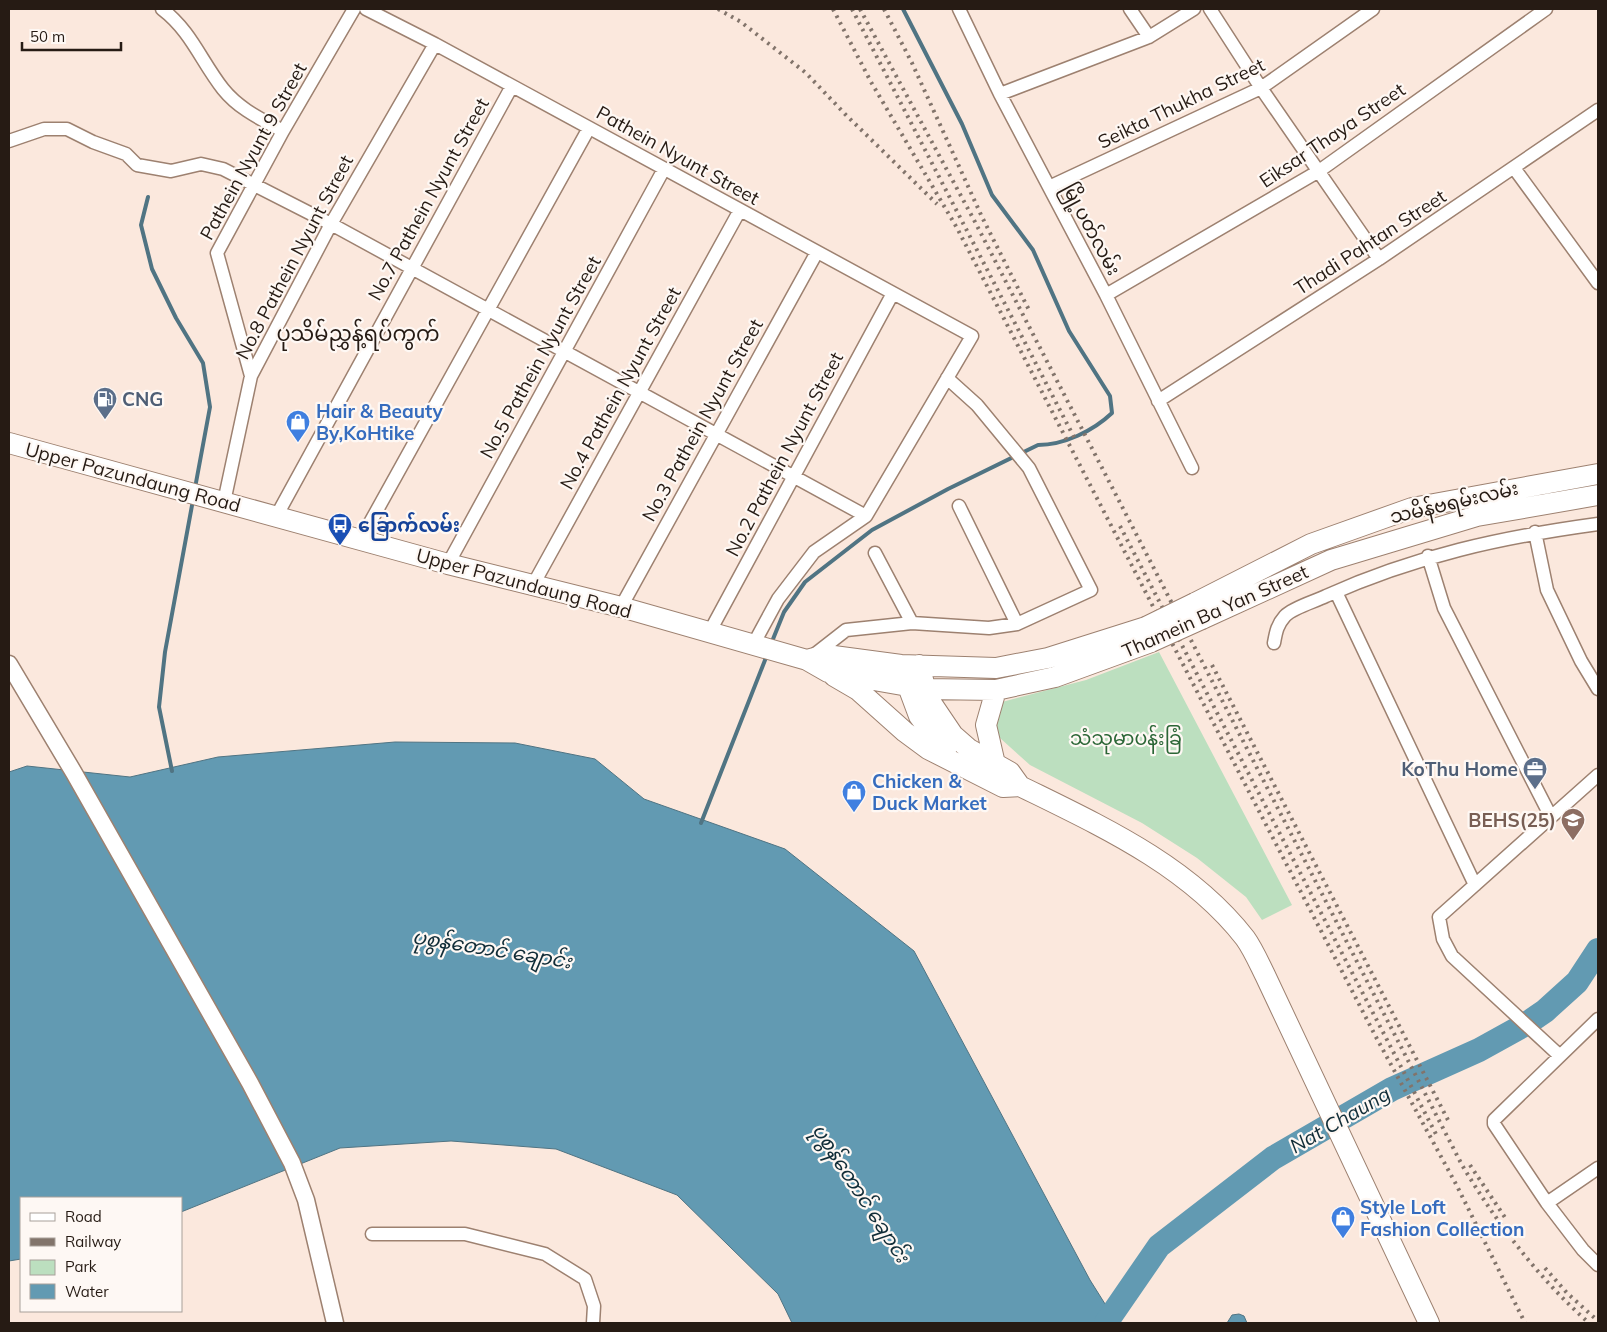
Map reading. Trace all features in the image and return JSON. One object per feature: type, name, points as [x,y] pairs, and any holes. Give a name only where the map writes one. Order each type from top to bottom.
[{"type":"main road","name":"Upper Pazundaung Road","points":[[9,443],[277,515],[448,564],[621,607],[808,660]]},
{"type":"main road","name":"သမိန်ဗရမ်းလမ်း","points":[[808,660],[826,655],[910,665],[996,668],[1148,635],[1198,611],[1311,544],[1412,508],[1598,474]]},
{"type":"main road","name":"Thamein Ba Yan Street","points":[[1198,611],[1331,560],[1476,516],[1598,495]]},
{"type":"main road","name":"Thamein Ba Yan Street","points":[[828,672],[906,684],[925,689],[996,690],[1055,677],[1148,635]]},
{"type":"main road","points":[[1048,658],[1055,677]]},
{"type":"main road","points":[[808,660],[858,690],[905,732],[928,749],[1004,787],[1020,786]]},
{"type":"main road","points":[[910,665],[906,684],[926,729],[954,761]]},
{"type":"main road","points":[[910,665],[925,689],[928,698],[953,735],[969,749],[1010,772],[1020,786],[1129,841],[1180,875],[1220,910],[1246,940],[1321,1092],[1429,1323]]},
{"type":"main road","points":[[996,690],[986,725],[996,764]]},
{"type":"street","points":[[162,9],[178,21],[223,89],[244,110],[283,131]]},
{"type":"street","name":"Pathein Nyunt 9 Street","points":[[251,376],[217,253],[283,131],[354,9]]},
{"type":"street","name":"Pathein Nyunt Street","points":[[366,9],[435,44],[972,336],[947,378]]},
{"type":"street","name":"မြို့ပတ်လမ်း","points":[[959,9],[1000,94],[1106,295],[1192,468]]},
{"type":"street","points":[[1130,9],[1149,37]]},
{"type":"street","points":[[1000,94],[1149,37],[1194,9]]},
{"type":"street","points":[[1210,9],[1261,88],[1379,259]]},
{"type":"street","name":"Seikta Thukha Street","points":[[1049,187],[1261,88],[1374,9]]},
{"type":"street","name":"Eiksar Thaya Street","points":[[1106,295],[1319,171],[1546,9]]},
{"type":"street","name":"No.8 Pathein Nyunt Street","points":[[224,502],[251,376],[331,224],[435,44]]},
{"type":"street","name":"No.7 Pathein Nyunt Street","points":[[277,515],[512,86]]},
{"type":"street","name":"Thadi Pahtan Street","points":[[1158,400],[1379,259],[1598,110]]},
{"type":"street","points":[[361,539],[589,128]]},
{"type":"street","points":[[9,142],[44,129],[67,129],[93,142],[126,154],[137,165],[171,171],[200,164],[223,168],[331,224],[411,270],[866,516]]},
{"type":"street","name":"No.5 Pathein Nyunt Street","points":[[448,564],[664,168]]},
{"type":"street","points":[[1514,168],[1598,283]]},
{"type":"street","name":"No.4 Pathein Nyunt Street","points":[[533,585],[740,210]]},
{"type":"street","name":"No.3 Pathein Nyunt Street","points":[[621,607],[816,252]]},
{"type":"street","name":"No.2 Pathein Nyunt Street","points":[[709,633],[893,293]]},
{"type":"street","points":[[754,645],[778,599],[814,552],[866,516],[947,378],[977,405],[1029,468],[1091,590],[1016,624],[988,628],[912,623],[846,630],[808,660]]},
{"type":"street","points":[[958,506],[1016,624]]},
{"type":"street","points":[[1274,643],[1276,627],[1287,614],[1336,592],[1428,556],[1535,532],[1598,524]]},
{"type":"street","points":[[1535,532],[1547,590],[1581,661],[1598,689]]},
{"type":"street","points":[[875,553],[912,623]]},
{"type":"street","points":[[1428,556],[1444,608],[1551,817]]},
{"type":"street","points":[[1336,592],[1475,885]]},
{"type":"street","points":[[9,664],[74,773],[272,1124],[292,1163],[306,1200],[334,1323]]},
{"type":"street","points":[[1560,1056],[1514,1011],[1452,956],[1443,939],[1439,917],[1598,775]]},
{"type":"street","points":[[1598,1019],[1494,1120],[1494,1124],[1547,1204],[1583,1250],[1598,1265]]},
{"type":"street","points":[[1547,1204],[1598,1168]]},
{"type":"street","points":[[372,1234],[465,1234],[545,1254],[585,1279],[594,1306],[593,1323]]},
{"type":"green space","name":"သံသုမာပန်းခြံ","points":[[1159,652],[1292,905],[1262,920],[1246,897],[1197,858],[1142,823],[1030,765],[1000,738],[994,730],[1002,702],[1086,680]]},
{"type":"water","name":"ပုစွန်တောင် ချောင်း","points":[[395,742],[515,743],[595,759],[644,799],[785,849],[914,951],[1090,1280],[1117,1323],[792,1323],[778,1294],[677,1195],[556,1149],[451,1141],[340,1148],[182,1212],[182,1197],[20,1197],[20,1259],[9,1261],[9,772],[27,766],[130,777],[218,757]]},
{"type":"water","points":[[1239,1314],[1244,1316],[1247,1323],[1227,1323],[1232,1315]]},
{"type":"waterway","points":[[771,644],[784,612],[805,582],[872,530],[948,489],[1038,445],[1058,443],[1078,436],[1096,426],[1112,413],[1110,396],[1069,331],[1033,250],[992,195],[962,124],[903,9]]},
{"type":"waterway","points":[[148,197],[141,225],[152,269],[176,318],[203,363],[210,407],[195,488]]},
{"type":"waterway","points":[[172,771],[159,707],[165,652],[193,500]]},
{"type":"waterway","points":[[701,823],[767,655]]},
{"type":"waterway","name":"Nat Chaung","points":[[1106,1323],[1159,1246],[1273,1158],[1392,1089],[1479,1050],[1526,1024],[1545,1011],[1577,982],[1598,950]]},
{"type":"railway","points":[[718,9],[741,22],[806,73],[937,204]]},
{"type":"railway","points":[[833,9],[871,82],[957,228],[1376,1037],[1457,1186],[1525,1323]]},
{"type":"railway","points":[[852,9],[1076,441]]},
{"type":"railway","points":[[860,9],[974,220],[1462,1165],[1489,1208],[1536,1269],[1589,1323]]},
{"type":"railway","points":[[884,9],[912,63],[982,217],[1029,310]]},
{"type":"railway","points":[[1120,526],[1438,1138]]},
{"type":"railway","points":[[1212,665],[1449,1122]]},
{"type":"railway","points":[[1470,1165],[1506,1219]]},
{"type":"railway","points":[[1545,1268],[1567,1293],[1598,1321]]},
{"type":"place","name":"CNG","points":[[105,420]]},
{"type":"place","name":"Hair & Beauty By,KoHtike","points":[[298,443]]},
{"type":"place","name":"ခြောက်လမ်း","points":[[340,546]]},
{"type":"place","name":"KoThu Home","points":[[1535,790]]},
{"type":"place","name":"Chicken & Duck Market","points":[[854,813]]},
{"type":"place","name":"BEHS(25)","points":[[1573,841]]},
{"type":"place","name":"Style Loft Fashion Collection","points":[[1343,1239]]},
{"type":"district","name":"ပုသိမ်ညွှန့်ရပ်ကွက်","points":[[358,334]]}]
